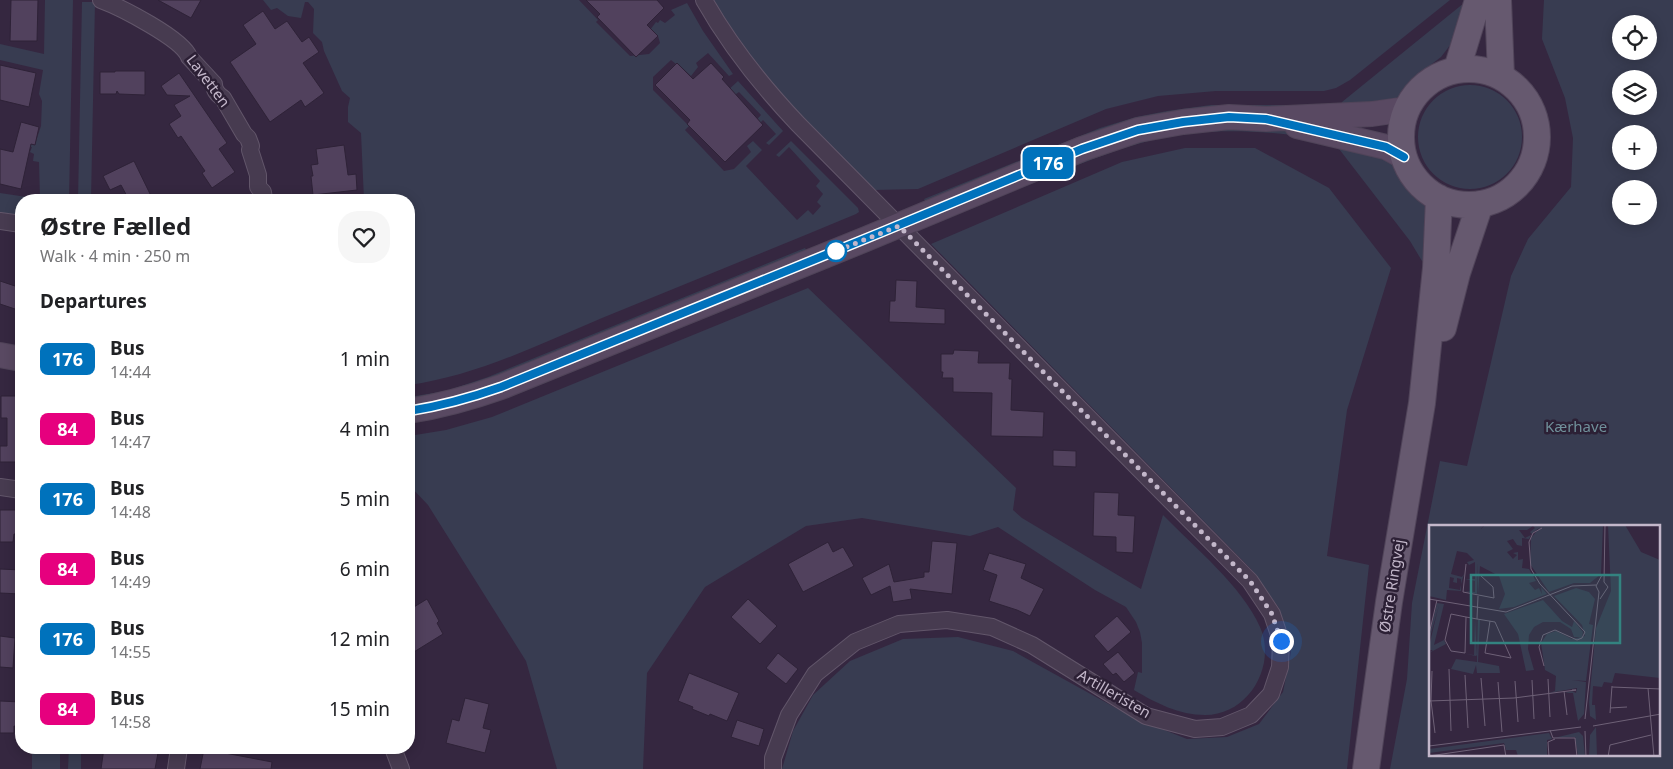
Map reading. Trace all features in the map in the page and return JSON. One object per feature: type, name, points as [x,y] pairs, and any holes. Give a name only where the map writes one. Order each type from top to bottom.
[{"type":"main road","points":[[1457,69],[1478,0]]},
{"type":"main road","points":[[1498,0],[1501,76]]},
{"type":"main road","points":[[1457,69],[1480,69],[1501,76],[1521,92],[1534,114],[1538,132],[1536,152],[1531,167],[1510,192],[1496,200],[1480,204],[1452,203],[1439,198],[1421,185],[1404,157],[1401,133],[1407,110],[1416,94],[1428,82],[1442,74],[1457,69]]},
{"type":"main road","name":"Østre Ringvej","points":[[1366,769],[1389,602],[1422,403],[1436,268],[1439,198]]},
{"type":"main road","name":"Østre Ringvej","points":[[1422,403],[1440,342],[1457,272],[1480,204]]},
{"type":"street","name":"Lavetten","points":[[101,0],[125,10],[172,40],[187,53],[188,57],[214,84],[216,92],[223,98],[248,138],[258,175],[258,187],[263,194]]},
{"type":"street","name":"Artilleristen","points":[[704,0],[732,45],[774,99],[1250,581],[1272,614],[1281,641],[1280,667],[1271,694],[1251,715],[1222,727],[1195,729],[1146,716],[1032,645],[992,627],[947,620],[899,624],[855,642],[815,674],[789,715],[774,758],[773,769]]},
{"type":"street","points":[[415,410],[461,400],[501,387],[899,226],[1082,149],[1138,130],[1183,122],[1229,117],[1266,119],[1407,110]]},
{"type":"street","points":[[1266,119],[1386,147],[1404,157]]},
{"type":"street","points":[[0,221],[15,223]]},
{"type":"street","points":[[0,356],[15,358]]},
{"type":"street","points":[[0,487],[15,489]]},
{"type":"street","points":[[176,769],[178,754]]},
{"type":"street","points":[[395,754],[401,769]]},
{"type":"green space","points":[[45,0],[73,0],[69,194],[40,194],[39,162],[33,161],[34,154],[30,152],[32,147],[16,144],[16,140],[35,144],[41,126],[42,101],[39,94],[43,70],[0,60],[0,44],[44,54]]},
{"type":"green space","points":[[263,0],[579,0],[598,20],[596,22],[630,56],[649,54],[660,43],[658,36],[650,30],[656,22],[658,23],[660,20],[665,23],[675,15],[671,10],[687,3],[703,31],[733,74],[729,76],[708,53],[696,63],[698,67],[691,76],[671,60],[653,77],[653,90],[689,126],[685,130],[724,171],[734,169],[751,152],[747,146],[753,141],[762,150],[746,166],[797,220],[808,210],[813,215],[821,206],[817,202],[823,194],[816,186],[820,181],[789,147],[779,157],[776,155],[791,141],[858,208],[859,212],[507,358],[459,374],[415,384],[415,194],[364,194],[361,133],[348,122],[350,98],[342,91],[324,51],[322,42],[313,33],[314,9],[308,2],[305,2],[301,18],[288,16],[277,8],[271,10]]},
{"type":"green space","points":[[714,0],[1450,0],[1350,80],[1336,88],[1324,91],[1216,91],[1158,96],[1106,109],[918,189],[873,190],[787,101],[748,52]]},
{"type":"green space","name":"Kærhave","points":[[1544,0],[1673,0],[1673,769],[1390,769],[1407,679],[1412,603],[1440,461],[1467,466],[1511,276],[1528,239],[1571,187],[1573,138],[1565,98],[1542,39]]},
{"type":"green space","points":[[82,2],[95,2],[91,194],[78,194]]},
{"type":"green space","points":[[1464,3],[1458,35],[1441,57],[1420,73],[1399,96],[1390,103],[1340,108],[1342,102]]},
{"type":"green space","points":[[738,81],[783,131],[769,145],[766,143],[776,134],[763,120],[754,129],[751,126],[761,115],[739,92],[730,98],[725,93]]},
{"type":"green space","points":[[1470,85],[1490,89],[1499,94],[1513,108],[1518,117],[1522,137],[1518,157],[1513,166],[1499,180],[1490,185],[1470,189],[1450,185],[1441,180],[1427,166],[1422,157],[1418,137],[1422,117],[1427,108],[1441,94],[1450,89]]},
{"type":"green space","points":[[1211,105],[1332,105],[1212,109],[926,202],[924,199],[1100,128],[1136,117]]},
{"type":"green space","points":[[1260,127],[1292,132],[1292,135],[1226,131],[1160,138],[1089,160],[936,223],[1115,146],[1195,129]]},
{"type":"green space","points":[[1336,145],[1375,149],[1393,163],[1406,185],[1428,211],[1429,263],[1422,261],[1410,241]]},
{"type":"green space","points":[[1185,148],[1255,148],[1329,188],[1391,268],[1347,410],[1327,556],[1369,565],[1347,769],[782,769],[793,731],[813,695],[850,661],[903,639],[958,637],[1013,651],[1134,718],[1187,739],[1227,737],[1259,724],[1283,692],[1291,652],[1279,608],[1251,569],[931,244],[1122,162]]},
{"type":"green space","points":[[0,193],[15,195],[15,215],[0,213]]},
{"type":"green space","points":[[805,248],[807,252],[488,382],[415,400],[415,396],[446,391],[488,377]]},
{"type":"green space","points":[[808,288],[1016,488],[1013,510],[1022,518],[1141,589],[1163,515],[1230,582],[1252,612],[1260,627],[1264,642],[1265,657],[1262,672],[1246,697],[1235,707],[1221,713],[1205,715],[1177,711],[1134,690],[1138,672],[1142,673],[1142,643],[1136,622],[1126,607],[1095,590],[998,527],[970,536],[862,518],[806,526],[705,587],[647,673],[643,769],[557,769],[526,661],[428,505],[415,491],[415,435],[446,430],[492,417]]},
{"type":"green space","points":[[32,754],[60,754],[60,769],[32,769]]},
{"type":"green space","points":[[69,754],[81,754],[81,769],[68,769]]},
{"type":"building","points":[[11,0],[38,0],[37,41],[10,41]]},
{"type":"building","points":[[158,0],[201,0],[191,18]]},
{"type":"building","points":[[586,0],[657,0],[664,8],[647,25],[658,36],[636,57],[597,17],[600,14]]},
{"type":"building","points":[[263,11],[275,29],[287,21],[302,42],[309,37],[319,52],[303,63],[324,93],[305,107],[301,100],[270,122],[230,62],[256,44],[243,25]]},
{"type":"building","points":[[677,63],[693,79],[711,63],[724,77],[722,79],[763,125],[725,162],[687,124],[690,120],[655,85]]},
{"type":"building","points":[[0,65],[36,73],[29,107],[0,100]]},
{"type":"building","points":[[145,71],[145,95],[119,94],[117,91],[116,94],[100,94],[100,72]]},
{"type":"building","points":[[179,73],[227,143],[219,149],[235,172],[212,188],[202,173],[205,171],[181,136],[178,138],[169,124],[181,116],[174,105],[190,96],[167,95],[161,86]]},
{"type":"building","points":[[21,122],[39,127],[35,145],[31,144],[21,189],[0,184],[0,149],[13,152]]},
{"type":"building","points":[[344,145],[348,175],[356,174],[357,190],[313,194],[311,165],[318,164],[316,149]]},
{"type":"building","points":[[134,161],[150,194],[126,194],[121,185],[110,190],[103,176]]},
{"type":"building","points":[[896,280],[917,281],[916,307],[945,309],[945,324],[889,322],[890,301],[895,301]]},
{"type":"building","points":[[0,281],[15,286],[15,309],[0,304]]},
{"type":"building","points":[[954,350],[979,351],[978,363],[1010,363],[1009,379],[1012,379],[1011,410],[1044,412],[1043,437],[991,436],[992,393],[953,392],[953,378],[942,378],[941,354],[953,354]]},
{"type":"building","points":[[1,396],[15,396],[15,462],[0,462],[0,446],[7,446],[7,418],[1,418]]},
{"type":"building","points":[[1053,450],[1076,451],[1076,467],[1053,466]]},
{"type":"building","points":[[1094,492],[1119,493],[1118,515],[1135,516],[1133,553],[1116,552],[1116,537],[1093,536]]},
{"type":"building","points":[[0,510],[15,510],[13,542],[0,542]]},
{"type":"building","points":[[932,541],[957,543],[952,594],[910,589],[912,599],[893,602],[890,586],[871,595],[862,578],[889,564],[894,582],[924,577],[924,572],[929,572]]},
{"type":"building","points":[[828,542],[833,552],[843,547],[854,566],[803,592],[788,564]]},
{"type":"building","points":[[989,553],[1026,564],[1021,578],[1044,589],[1030,616],[989,601],[997,575],[983,570]]},
{"type":"building","points":[[0,569],[15,570],[15,594],[0,593]]},
{"type":"building","points":[[427,599],[439,621],[437,623],[443,634],[415,651],[415,606]]},
{"type":"building","points":[[748,599],[777,626],[760,644],[731,617]]},
{"type":"building","points":[[1117,616],[1131,632],[1108,652],[1094,636]]},
{"type":"building","points":[[0,636],[15,638],[13,668],[0,667]]},
{"type":"building","points":[[1118,652],[1135,673],[1124,682],[1116,673],[1113,675],[1103,664]]},
{"type":"building","points":[[778,653],[798,669],[786,684],[766,668]]},
{"type":"building","points":[[689,673],[739,693],[727,721],[710,714],[709,716],[678,701]]},
{"type":"building","points":[[465,698],[489,704],[483,728],[491,730],[485,753],[446,743],[452,719],[459,721]]},
{"type":"building","points":[[0,701],[15,702],[14,733],[0,733]]},
{"type":"building","points":[[737,720],[764,729],[759,746],[731,737]]},
{"type":"building","points":[[103,754],[158,754],[155,769],[101,769]]},
{"type":"building","points":[[203,754],[230,754],[272,762],[271,769],[200,769]]},
{"type":"bus line","name":"176","points":[[415,410],[469,398],[501,387],[1082,149],[1138,130],[1183,122],[1229,117],[1266,119],[1386,147],[1395,150],[1404,157]]},
{"type":"route","points":[[836,251],[829,254],[899,226],[1250,581],[1272,614],[1281,641]]}]
